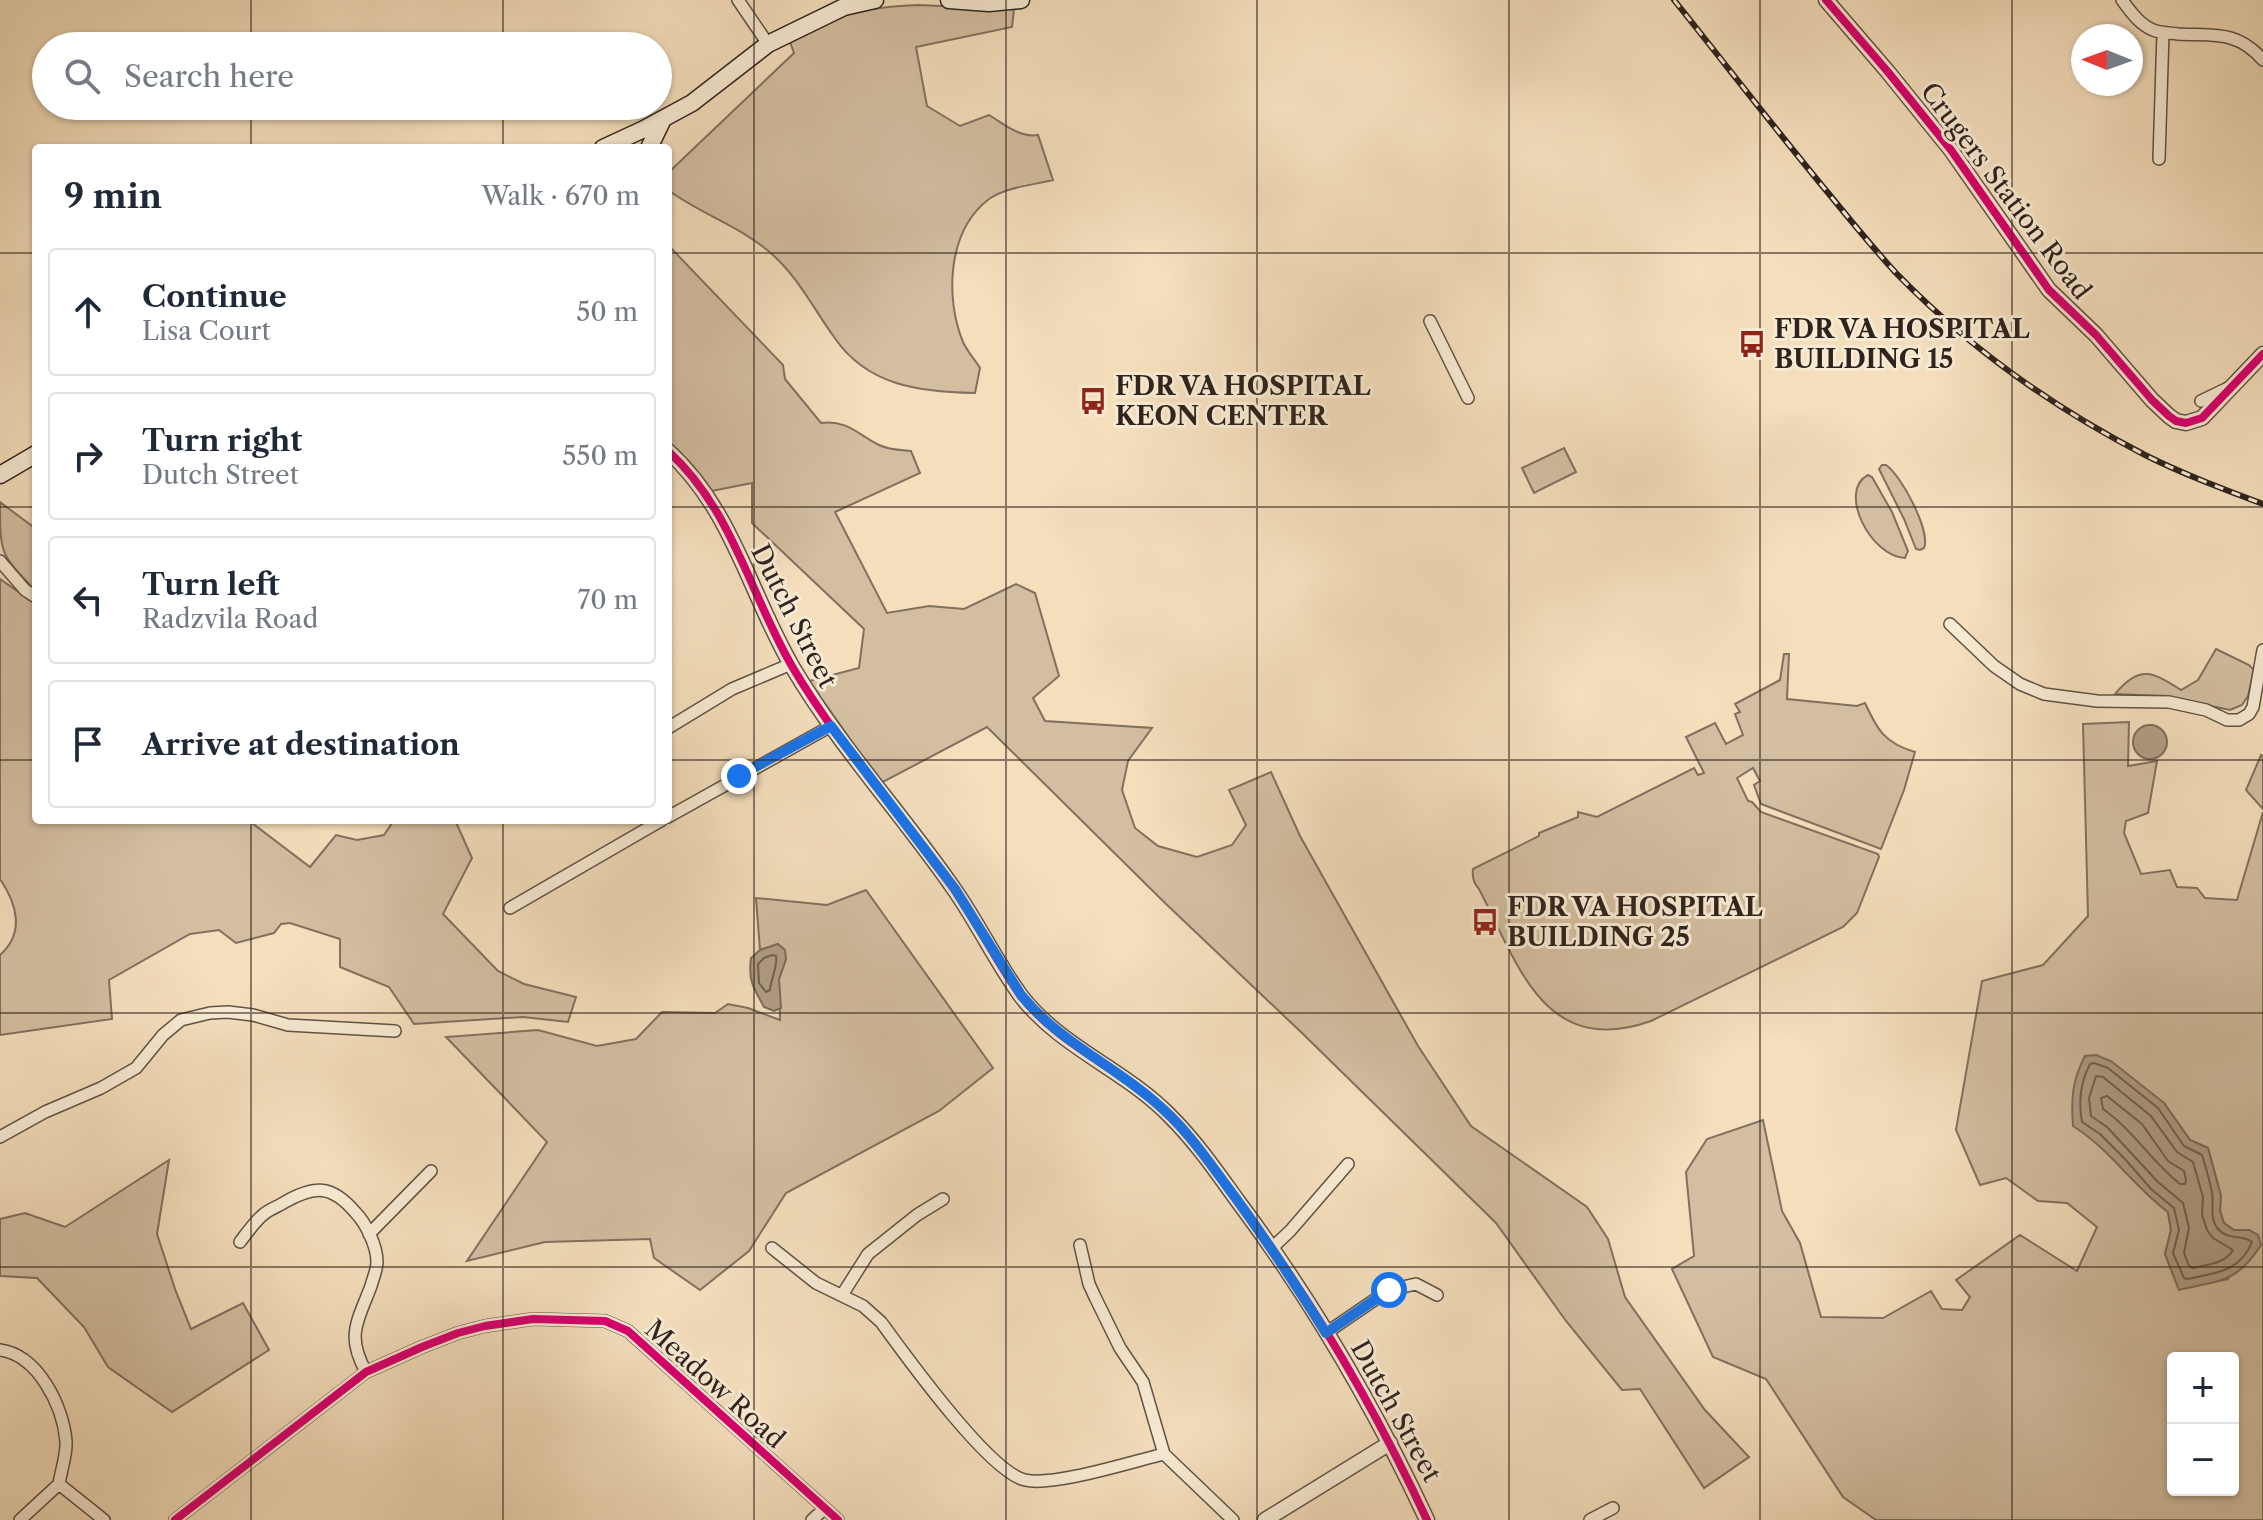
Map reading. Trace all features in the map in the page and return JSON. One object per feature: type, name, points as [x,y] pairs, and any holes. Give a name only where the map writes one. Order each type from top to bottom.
[{"type":"main road","points":[[672,114],[692,103],[768,44],[844,7],[875,0]]},
{"type":"main road","points":[[949,0],[989,3],[1021,0]]},
{"type":"main road","points":[[611,144],[661,120]]},
{"type":"main road","points":[[651,144],[663,120]]},
{"type":"main road","points":[[0,475],[32,456]]},
{"type":"street","points":[[738,0],[768,44]]},
{"type":"street","name":"Crugers Station Road","points":[[1826,0],[1951,150],[2049,290],[2096,335],[2161,409],[2181,423],[2197,421],[2262,358]]},
{"type":"street","points":[[2122,0],[2135,18],[2152,30],[2228,36],[2253,48],[2263,60]]},
{"type":"street","points":[[2159,159],[2163,33]]},
{"type":"street","points":[[1430,321],[1468,398]]},
{"type":"street","points":[[2201,401],[2232,387]]},
{"type":"street","name":"Dutch Street","points":[[672,455],[698,482],[720,515],[791,664],[831,726],[955,889],[1008,977],[1033,1010],[1061,1036],[1134,1084],[1173,1119],[1203,1154],[1272,1248],[1390,1443],[1427,1520]]},
{"type":"street","points":[[0,561],[32,594]]},
{"type":"street","points":[[1950,624],[1994,666],[2020,684],[2044,694],[2097,701],[2169,702],[2206,710],[2227,720],[2239,720],[2249,714],[2253,707],[2263,650]]},
{"type":"street","points":[[672,726],[732,689],[791,664]]},
{"type":"street","points":[[672,815],[831,726]]},
{"type":"street","points":[[510,908],[655,824]]},
{"type":"street","points":[[0,1137],[136,1068],[163,1035],[181,1020],[210,1013],[241,1014],[288,1025],[395,1031]]},
{"type":"street","points":[[1272,1248],[1348,1164]]},
{"type":"street","points":[[369,1234],[431,1171]]},
{"type":"street","points":[[240,1242],[263,1214],[298,1195],[318,1190],[344,1199],[361,1218],[377,1261],[354,1338],[356,1355],[366,1372]]},
{"type":"street","points":[[842,1295],[868,1254],[917,1215],[943,1199]]},
{"type":"street","points":[[1080,1245],[1089,1284],[1120,1348],[1143,1382],[1164,1454],[1233,1520]]},
{"type":"street","points":[[772,1248],[816,1283],[863,1306],[881,1322],[983,1451],[1007,1471],[1024,1480],[1045,1481],[1164,1454]]},
{"type":"street","points":[[1326,1333],[1389,1290],[1416,1284],[1437,1295]]},
{"type":"street","name":"Meadow Road","points":[[175,1520],[366,1372],[458,1333],[533,1319],[605,1321],[628,1331],[838,1520]]},
{"type":"street","points":[[0,1350],[9,1351],[43,1379],[60,1407],[67,1444],[59,1484],[20,1520]]},
{"type":"street","points":[[1265,1520],[1390,1443]]},
{"type":"street","points":[[59,1484],[104,1520]]},
{"type":"street","points":[[1590,1520],[1613,1508]]},
{"type":"street","points":[[812,1520],[824,1509]]},
{"type":"shaded area","points":[[918,5],[1014,9],[1012,27],[916,47],[927,106],[960,126],[989,115],[1019,132],[1038,135],[1053,180],[1011,189],[989,199],[975,213],[958,247],[952,286],[954,306],[963,342],[980,368],[975,393],[915,388],[879,376],[862,366],[834,337],[777,259],[743,233],[672,193],[672,169],[794,53],[790,42],[823,23],[882,8]]},
{"type":"shaded area","points":[[672,249],[783,365],[785,379],[821,423],[845,426],[883,447],[911,451],[920,473],[835,512],[887,613],[929,606],[964,609],[1016,584],[1035,593],[1059,676],[1033,698],[1045,721],[1152,728],[1128,761],[1122,790],[1135,828],[1158,846],[1197,857],[1232,845],[1246,825],[1229,790],[1271,772],[1300,836],[1418,1046],[1471,1126],[1587,1207],[1608,1239],[1625,1297],[1705,1410],[1749,1457],[1704,1488],[1640,1389],[1622,1390],[1566,1321],[1496,1223],[987,727],[881,783],[809,681],[859,668],[864,629],[752,523],[752,483],[712,491],[672,446]]},
{"type":"shaded area","points":[[1564,448],[1576,472],[1534,493],[1522,468]]},
{"type":"shaded area","points":[[1886,465],[1899,480],[1919,517],[1925,540],[1924,548],[1920,550],[1916,549],[1879,469]]},
{"type":"shaded area","points":[[1868,475],[1892,512],[1908,551],[1905,558],[1892,555],[1881,547],[1862,522],[1856,495],[1859,483]]},
{"type":"shaded area","points":[[0,502],[32,526],[32,587],[9,561],[1,533]]},
{"type":"shaded area","points":[[0,579],[32,601],[32,824],[253,824],[310,867],[336,835],[357,840],[384,835],[391,824],[457,824],[472,858],[443,914],[498,971],[524,984],[576,997],[568,1022],[523,1017],[414,1024],[389,987],[340,967],[340,939],[290,923],[281,924],[274,933],[236,943],[219,930],[190,934],[109,980],[112,1019],[0,1035],[0,955],[13,937],[16,918],[11,898],[0,879]]},
{"type":"shaded area","points":[[2216,649],[2254,670],[2248,696],[2242,705],[2230,710],[2164,696],[2115,694],[2131,678],[2146,674],[2154,675],[2181,690],[2198,680]]},
{"type":"shaded area","points":[[1784,654],[1789,654],[1787,699],[1857,706],[1865,703],[1883,734],[1915,752],[1881,849],[1761,804],[1754,785],[1760,781],[1753,768],[1737,778],[1748,801],[1761,812],[1878,854],[1857,913],[1843,927],[1651,1021],[1614,1029],[1584,1027],[1560,1016],[1522,974],[1474,882],[1473,869],[1539,836],[1539,833],[1578,817],[1578,812],[1597,817],[1694,768],[1698,775],[1704,773],[1686,737],[1715,723],[1726,744],[1743,735],[1735,714],[1740,712],[1735,704],[1780,680]]},
{"type":"shaded area","points":[[2129,722],[2128,766],[2157,761],[2148,813],[2126,821],[2124,833],[2141,874],[2170,870],[2177,887],[2197,888],[2205,898],[2237,900],[2263,812],[2263,1520],[1876,1520],[1843,1497],[1766,1379],[1713,1357],[1672,1269],[1694,1256],[1686,1172],[1707,1139],[1763,1120],[1782,1211],[1800,1243],[1821,1317],[1883,1318],[1931,1291],[1942,1309],[1962,1310],[1970,1297],[1956,1280],[2020,1235],[2077,1271],[2097,1227],[2067,1203],[2038,1201],[2006,1178],[1980,1185],[1956,1130],[1982,981],[2043,965],[2088,916],[2083,724]],"holes":[[[2164,1103],[2190,1140],[2208,1148],[2221,1196],[2220,1211],[2224,1223],[2234,1230],[2249,1230],[2228,1279],[2179,1289],[2165,1254],[2171,1230],[2168,1212],[2100,1146],[2074,1126]]]},
{"type":"shaded area","points":[[2261,755],[2263,757],[2263,809],[2246,790]]},
{"type":"shaded area","points":[[866,890],[993,1068],[939,1111],[786,1193],[749,1251],[700,1290],[654,1258],[650,1239],[545,1242],[467,1261],[547,1142],[446,1037],[538,1030],[597,1046],[636,1039],[662,1012],[715,1013],[728,1004],[780,1020],[779,979],[786,959],[778,944],[760,950],[756,898],[827,905]]},
{"type":"shaded area","points":[[169,1160],[157,1234],[191,1329],[243,1303],[269,1350],[172,1412],[108,1367],[84,1327],[37,1278],[0,1276],[0,1219],[25,1213],[65,1227]]},
{"type":"water","points":[[2150,725],[2162,730],[2167,742],[2162,754],[2150,759],[2138,754],[2133,742],[2138,730]]},
{"type":"water","points":[[778,944],[785,950],[786,959],[779,979],[781,1008],[774,1011],[764,1007],[757,995],[750,966],[751,958],[760,950]]},
{"type":"water","points":[[2096,1055],[2111,1061],[2164,1103],[2190,1140],[2208,1148],[2221,1196],[2220,1211],[2224,1223],[2234,1230],[2249,1230],[2258,1235],[2261,1245],[2244,1267],[2226,1278],[2179,1290],[2165,1254],[2171,1230],[2168,1212],[2099,1146],[2073,1126],[2072,1098],[2077,1074],[2085,1056]]},
{"type":"railway","points":[[1674,0],[1870,244],[1952,326],[2013,374],[2111,437],[2174,469],[2263,504]]},
{"type":"cycle path","points":[[1826,0],[1951,150],[2049,290],[2096,335],[2169,416],[2186,423],[2202,418],[2263,354]]},
{"type":"cycle path","points":[[672,455],[690,474],[725,526],[778,640],[811,697],[954,889],[1021,996],[1055,1030],[1153,1100],[1171,1117],[1206,1157],[1291,1276],[1386,1437],[1427,1520]]},
{"type":"cycle path","points":[[175,1520],[366,1372],[458,1333],[533,1319],[605,1321],[628,1331],[838,1520]]},
{"type":"place","name":"FDR VA HOSPITAL BUILDING 15","points":[[1752,344]]},
{"type":"place","name":"FDR VA HOSPITAL KEON CENTER","points":[[1093,401]]},
{"type":"place","name":"FDR VA HOSPITAL BUILDING 25","points":[[1485,922]]},
{"type":"route","points":[[739,776],[831,726],[955,889],[1008,977],[1033,1010],[1057,1033],[1134,1084],[1173,1119],[1259,1228],[1326,1333],[1389,1290]]}]
